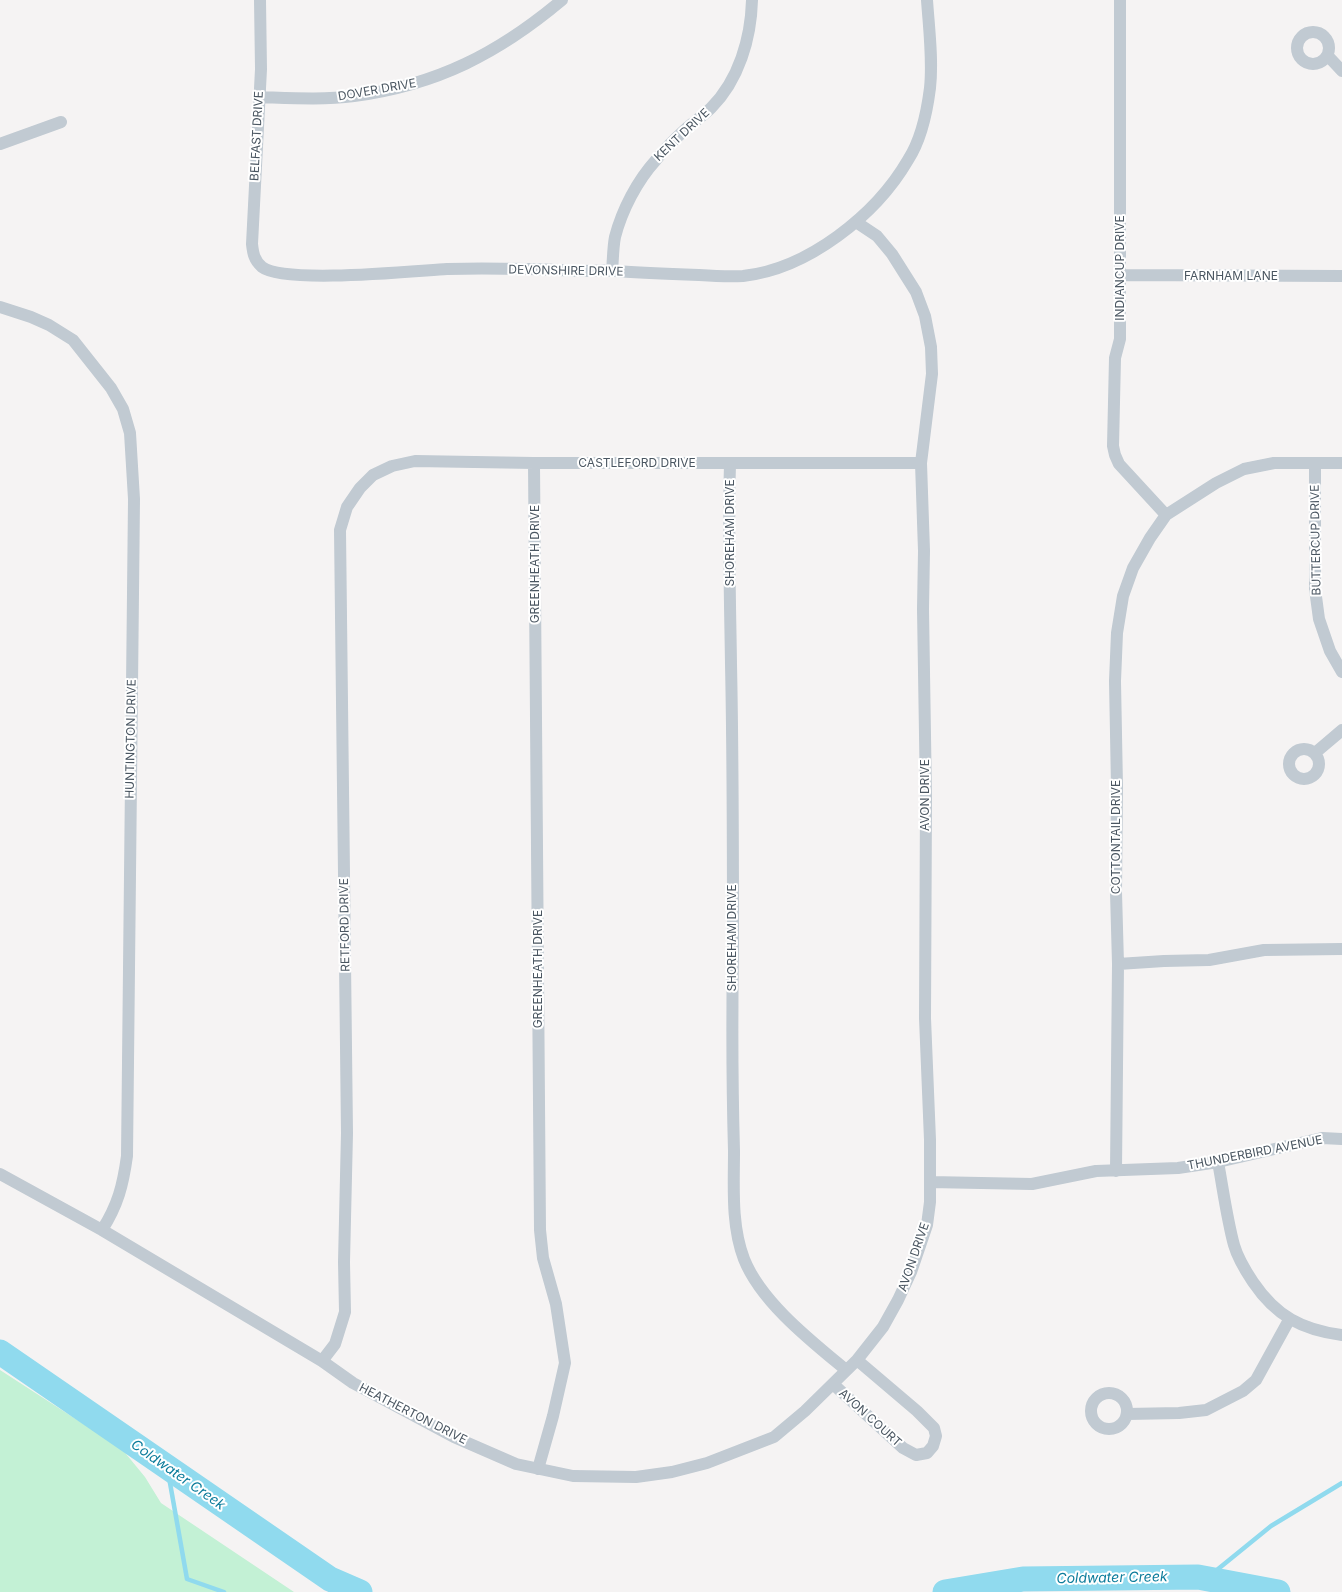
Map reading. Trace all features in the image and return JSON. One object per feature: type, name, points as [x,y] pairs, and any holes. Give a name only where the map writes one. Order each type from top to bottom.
[{"type":"street","name":"BELFAST DRIVE","points":[[260,0],[261,69],[252,244],[254,258],[263,267]]},
{"type":"street","name":"DOVER DRIVE","points":[[259,97],[316,98],[353,96],[427,80],[487,54],[511,39],[562,0]]},
{"type":"street","name":"KENT DRIVE","points":[[612,271],[615,238],[624,212],[637,185],[655,160],[687,128],[712,108],[727,87],[740,63],[752,18],[752,0]]},
{"type":"street","name":"DEVONSHIRE DRIVE","points":[[263,267],[275,273],[290,275],[369,274],[479,269],[612,271],[744,276],[779,267],[837,238],[877,203],[909,159],[918,138],[930,87],[927,0]]},
{"type":"street","name":"INDIANCUP DRIVE","points":[[1120,0],[1120,339],[1116,358],[1113,446],[1120,464],[1166,515]]},
{"type":"street","points":[[1328,56],[1342,71]]},
{"type":"street","points":[[0,144],[61,122]]},
{"type":"street","name":"AVON DRIVE","points":[[846,1370],[857,1360],[883,1327],[911,1272],[927,1225],[930,1182],[925,1018],[924,551],[921,463],[932,374],[930,347],[925,316],[916,292],[892,254],[877,236],[856,222]]},
{"type":"street","name":"FARNHAM LANE","points":[[1120,275],[1342,276]]},
{"type":"street","name":"HUNTINGTON DRIVE","points":[[0,307],[31,317],[73,340],[111,388],[123,409],[130,433],[134,509],[131,941],[127,1156],[120,1195],[114,1212],[102,1230]]},
{"type":"street","name":"CASTLEFORD DRIVE","points":[[360,488],[373,475],[392,466],[415,460],[534,463],[921,463]]},
{"type":"street","name":"GREENHEATH DRIVE","points":[[534,463],[540,1230],[543,1258],[556,1304],[565,1363],[538,1469]]},
{"type":"street","points":[[1166,515],[1216,483],[1244,469],[1274,463],[1342,463]]},
{"type":"street","name":"BUTTERCUP DRIVE","points":[[1314,463],[1316,597],[1319,619],[1330,651],[1342,672]]},
{"type":"street","name":"SHOREHAM DRIVE","points":[[730,464],[728,515],[732,666],[732,1039],[737,1237],[744,1261],[765,1296],[812,1342],[846,1370]]},
{"type":"street","name":"RETFORD DRIVE","points":[[322,1361],[335,1344],[345,1312],[344,1262],[347,1133],[340,530],[347,507],[360,488]]},
{"type":"street","name":"COTTONTAIL DRIVE","points":[[1116,1171],[1118,964],[1116,892],[1117,633],[1123,596],[1133,568],[1166,515]]},
{"type":"street","points":[[1315,753],[1342,730]]},
{"type":"street","points":[[1118,964],[1209,960],[1264,950],[1342,949]]},
{"type":"street","name":"THUNDERBIRD AVENUE","points":[[930,1182],[1032,1184],[1096,1171],[1178,1168],[1218,1162],[1322,1138],[1342,1139]]},
{"type":"street","points":[[1218,1162],[1234,1244],[1241,1266],[1262,1295],[1289,1320],[1310,1328],[1342,1335]]},
{"type":"street","name":"HEATHERTON DRIVE","points":[[0,1174],[102,1230],[322,1361],[353,1383],[454,1437],[516,1464],[573,1476],[636,1477],[672,1472],[707,1463],[774,1437],[846,1370]]},
{"type":"street","points":[[1126,1414],[1179,1413],[1206,1410],[1243,1391],[1256,1380],[1289,1320]]},
{"type":"street","name":"AVON COURT","points":[[833,1384],[903,1448],[916,1455],[926,1453],[933,1446],[936,1436],[934,1428],[857,1360]]},
{"type":"green space","points":[[0,1370],[122,1449],[145,1477],[161,1503],[294,1592],[0,1592]]},
{"type":"waterway","name":"Coldwater Creek","points":[[0,1352],[330,1579],[360,1592]]},
{"type":"waterway","points":[[167,1466],[187,1579],[224,1592]]},
{"type":"waterway","points":[[1207,1578],[1271,1526],[1342,1483]]},
{"type":"waterway","name":"Coldwater Creek","points":[[945,1592],[1023,1579],[1198,1577],[1278,1592]]}]
